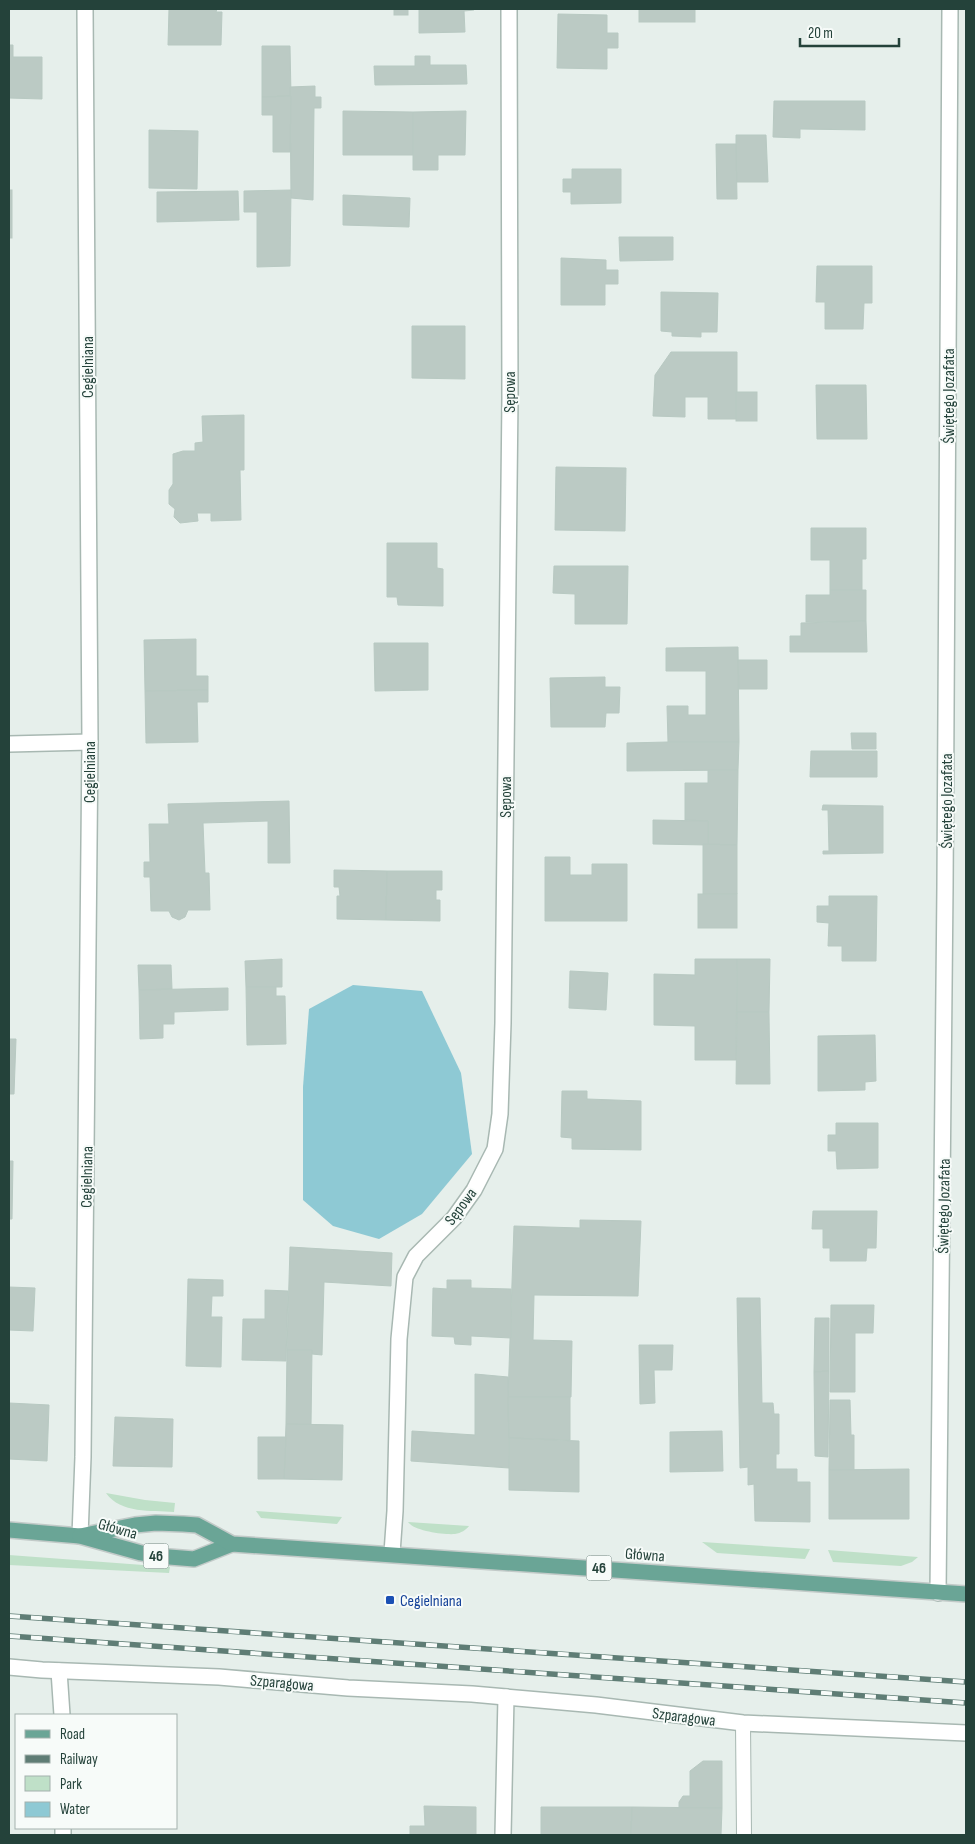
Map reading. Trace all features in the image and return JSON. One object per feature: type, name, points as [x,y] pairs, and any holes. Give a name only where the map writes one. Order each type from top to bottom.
[{"type":"main road","name":"Główna","points":[[80,1536],[142,1524],[183,1524],[197,1525],[232,1544]]},
{"type":"main road","name":"Główna","points":[[9,1530],[80,1536],[149,1555],[194,1559],[232,1544],[392,1553],[966,1594]]},
{"type":"street","name":"Cegielniana","points":[[80,1536],[83,1447],[90,742],[85,9]]},
{"type":"street","name":"Sępowa","points":[[392,1553],[395,1511],[399,1339],[404,1277],[416,1256],[454,1218],[474,1190],[495,1149],[500,1114],[503,1023],[510,398],[510,9]]},
{"type":"street","name":"Świętego Jozafata","points":[[938,1593],[945,907],[950,9]]},
{"type":"street","points":[[9,744],[90,742]]},
{"type":"street","name":"Szparagowa","points":[[9,1667],[59,1671],[219,1677],[348,1688],[506,1697],[596,1705],[743,1723],[966,1733]]},
{"type":"street","points":[[59,1671],[62,1714]]},
{"type":"street","points":[[504,1835],[506,1697]]},
{"type":"lane","points":[[743,1723],[744,1835]]},
{"type":"green space","points":[[106,1493],[175,1503],[174,1512],[128,1508],[112,1500]]},
{"type":"green space","points":[[256,1511],[342,1517],[337,1524],[261,1518]]},
{"type":"green space","points":[[408,1522],[469,1526],[459,1533],[444,1534],[416,1528]]},
{"type":"green space","points":[[702,1542],[810,1549],[805,1559],[717,1553]]},
{"type":"green space","points":[[828,1550],[918,1557],[912,1562],[901,1566],[833,1562]]},
{"type":"green space","points":[[9,1555],[170,1567],[169,1573],[9,1565]]},
{"type":"water","points":[[353,985],[422,991],[461,1073],[472,1154],[422,1214],[379,1239],[333,1226],[303,1200],[303,1087],[309,1009]]},
{"type":"building","points":[[169,9],[217,9],[216,12],[222,12],[221,45],[168,45]]},
{"type":"building","points":[[394,9],[408,9],[408,15],[394,15]]},
{"type":"building","points":[[419,9],[474,10],[464,11],[465,32],[419,33]]},
{"type":"building","points":[[639,9],[695,9],[695,22],[639,22]]},
{"type":"building","points":[[558,14],[607,15],[607,33],[618,33],[618,48],[607,48],[607,69],[557,68]]},
{"type":"building","points":[[9,45],[13,45],[13,57],[42,57],[42,99],[9,98]]},
{"type":"building","points":[[262,46],[290,46],[291,96],[262,97]]},
{"type":"building","points":[[415,56],[430,56],[430,65],[466,65],[467,84],[375,85],[374,66],[415,66]]},
{"type":"building","points":[[315,86],[315,97],[321,97],[321,108],[314,108],[313,200],[291,198],[290,87]]},
{"type":"building","points":[[291,96],[290,152],[273,152],[273,115],[262,115],[262,97]]},
{"type":"building","points":[[774,101],[865,101],[865,130],[800,129],[800,138],[773,137]]},
{"type":"building","points":[[343,111],[413,112],[413,155],[343,155]]},
{"type":"building","points":[[466,111],[465,155],[438,155],[438,170],[413,170],[413,112]]},
{"type":"building","points":[[149,130],[198,131],[197,189],[149,188]]},
{"type":"building","points":[[736,135],[766,135],[768,182],[736,182]]},
{"type":"building","points":[[716,144],[736,144],[737,199],[717,199]]},
{"type":"building","points":[[572,169],[621,169],[621,203],[571,204],[571,192],[563,192],[563,179],[572,179]]},
{"type":"building","points":[[9,190],[12,190],[12,238],[9,238]]},
{"type":"building","points":[[291,190],[290,266],[257,267],[257,212],[244,212],[244,191]]},
{"type":"building","points":[[238,191],[239,220],[157,222],[157,192]]},
{"type":"building","points":[[343,195],[410,198],[409,227],[343,225]]},
{"type":"building","points":[[619,237],[673,237],[673,260],[620,261]]},
{"type":"building","points":[[561,258],[606,260],[606,270],[618,270],[618,284],[605,284],[605,305],[561,305]]},
{"type":"building","points":[[817,266],[872,266],[872,303],[864,303],[863,329],[825,329],[825,302],[816,302]]},
{"type":"building","points":[[661,292],[718,293],[717,332],[701,332],[701,337],[672,336],[672,332],[661,331]]},
{"type":"building","points":[[412,326],[465,326],[465,379],[412,378]]},
{"type":"building","points":[[671,352],[737,352],[737,419],[708,419],[708,397],[685,397],[685,417],[653,416],[655,375]]},
{"type":"building","points":[[816,385],[866,385],[867,439],[817,439]]},
{"type":"building","points":[[736,392],[757,392],[757,421],[736,421]]},
{"type":"building","points":[[244,415],[244,470],[240,470],[241,520],[211,521],[211,513],[197,513],[198,521],[180,523],[174,517],[175,509],[169,504],[169,490],[173,484],[173,454],[183,451],[195,451],[195,443],[203,442],[202,416]]},
{"type":"building","points":[[556,467],[626,468],[625,531],[555,530]]},
{"type":"building","points":[[811,528],[866,528],[866,559],[862,559],[862,590],[830,590],[830,560],[811,560]]},
{"type":"building","points":[[387,543],[437,543],[437,568],[443,569],[443,606],[398,605],[397,597],[387,597]]},
{"type":"building","points":[[554,566],[628,566],[627,624],[575,624],[575,594],[553,593]]},
{"type":"building","points":[[830,590],[866,590],[866,621],[806,622],[806,595],[830,595]]},
{"type":"building","points":[[866,621],[867,652],[790,652],[790,636],[801,636],[801,623]]},
{"type":"building","points":[[196,639],[196,676],[208,676],[208,690],[145,691],[144,640]]},
{"type":"building","points":[[374,643],[428,643],[428,690],[375,691]]},
{"type":"building","points":[[738,647],[739,742],[668,742],[667,706],[688,706],[688,715],[706,715],[706,671],[666,671],[666,648]]},
{"type":"building","points":[[738,660],[767,660],[767,689],[739,689]]},
{"type":"building","points":[[605,677],[605,687],[620,687],[619,713],[606,713],[605,727],[551,727],[550,678]]},
{"type":"building","points":[[208,690],[208,702],[197,702],[198,742],[146,743],[145,691]]},
{"type":"building","points":[[851,733],[876,733],[876,749],[852,749]]},
{"type":"building","points":[[739,742],[738,770],[627,771],[627,743]]},
{"type":"building","points":[[811,751],[877,751],[877,777],[810,777]]},
{"type":"building","points":[[708,770],[738,770],[737,845],[708,845],[708,821],[685,820],[685,783],[708,783]]},
{"type":"building","points":[[289,801],[290,863],[268,863],[268,821],[203,823],[205,873],[209,873],[210,910],[188,910],[185,917],[179,920],[172,917],[169,911],[151,911],[150,877],[144,877],[144,862],[150,862],[149,824],[169,824],[168,804]]},
{"type":"building","points":[[823,805],[883,806],[883,853],[823,854],[823,851],[829,851],[828,810],[822,810]]},
{"type":"building","points":[[653,820],[708,821],[708,845],[653,844]]},
{"type":"building","points":[[703,844],[737,845],[737,894],[703,894]]},
{"type":"building","points":[[545,857],[570,857],[570,875],[592,875],[592,864],[627,864],[627,921],[545,921]]},
{"type":"building","points":[[334,870],[387,871],[386,920],[337,919],[337,896],[340,896],[339,887],[334,887]]},
{"type":"building","points":[[387,871],[442,871],[442,890],[436,890],[436,900],[440,900],[440,921],[386,920]]},
{"type":"building","points":[[698,894],[737,894],[737,928],[698,928]]},
{"type":"building","points":[[829,896],[877,896],[876,961],[842,961],[842,946],[828,946],[829,923],[817,922],[817,906],[829,906]]},
{"type":"building","points":[[282,959],[282,987],[246,987],[245,961]]},
{"type":"building","points":[[695,959],[737,959],[736,1060],[695,1060],[695,1026],[654,1025],[654,974],[695,975]]},
{"type":"building","points":[[737,959],[770,959],[769,1012],[737,1012]]},
{"type":"building","points":[[138,965],[171,965],[172,989],[139,990]]},
{"type":"building","points":[[570,971],[608,973],[606,1010],[569,1008]]},
{"type":"building","points":[[246,987],[276,987],[276,996],[285,996],[286,1044],[247,1045]]},
{"type":"building","points":[[228,988],[228,1010],[174,1012],[174,1024],[163,1024],[163,1038],[140,1039],[139,990]]},
{"type":"building","points":[[737,1012],[769,1012],[770,1084],[736,1084]]},
{"type":"building","points":[[875,1035],[876,1081],[865,1082],[865,1090],[818,1091],[818,1036]]},
{"type":"building","points":[[9,1039],[16,1039],[14,1094],[9,1094]]},
{"type":"building","points":[[562,1091],[587,1091],[587,1099],[641,1101],[641,1150],[572,1149],[572,1138],[561,1137]]},
{"type":"building","points":[[836,1123],[878,1123],[878,1168],[837,1169],[836,1151],[828,1151],[828,1135],[836,1135]]},
{"type":"building","points":[[9,1161],[13,1161],[12,1219],[9,1219]]},
{"type":"building","points":[[813,1211],[877,1211],[876,1248],[867,1248],[866,1261],[830,1261],[830,1248],[823,1248],[823,1229],[812,1229]]},
{"type":"building","points":[[580,1220],[641,1221],[638,1296],[534,1295],[533,1340],[572,1341],[571,1397],[508,1397],[514,1226],[580,1228]]},
{"type":"building","points":[[290,1247],[392,1253],[391,1286],[324,1282],[322,1355],[312,1354],[312,1350],[287,1350]]},
{"type":"building","points":[[188,1279],[223,1280],[223,1296],[212,1296],[211,1317],[222,1317],[221,1367],[186,1366]]},
{"type":"building","points":[[447,1280],[471,1280],[471,1288],[511,1289],[511,1338],[471,1336],[471,1345],[455,1344],[454,1337],[432,1336],[433,1288],[447,1289]]},
{"type":"building","points":[[9,1287],[35,1288],[33,1331],[9,1330]]},
{"type":"building","points":[[265,1290],[288,1291],[286,1361],[242,1360],[243,1319],[265,1319]]},
{"type":"building","points":[[737,1298],[760,1298],[762,1403],[773,1403],[774,1414],[779,1414],[779,1454],[776,1454],[776,1469],[797,1469],[797,1482],[810,1482],[810,1522],[755,1521],[754,1484],[748,1485],[748,1467],[740,1468]]},
{"type":"building","points":[[831,1305],[874,1305],[873,1333],[855,1333],[855,1392],[830,1392]]},
{"type":"building","points":[[815,1318],[829,1318],[829,1371],[814,1372]]},
{"type":"building","points":[[639,1345],[673,1345],[672,1370],[654,1370],[655,1403],[640,1404]]},
{"type":"building","points":[[287,1350],[312,1350],[311,1425],[286,1424]]},
{"type":"building","points":[[829,1371],[828,1457],[815,1456],[814,1372]]},
{"type":"building","points":[[475,1374],[508,1377],[509,1468],[411,1461],[412,1431],[475,1435]]},
{"type":"building","points":[[508,1397],[570,1397],[570,1440],[509,1438]]},
{"type":"building","points":[[830,1400],[850,1400],[851,1435],[854,1435],[854,1470],[829,1470]]},
{"type":"building","points":[[9,1403],[49,1405],[47,1461],[9,1459]]},
{"type":"building","points":[[115,1417],[173,1419],[172,1467],[113,1466]]},
{"type":"building","points":[[286,1424],[343,1425],[342,1480],[284,1479]]},
{"type":"building","points":[[722,1431],[723,1471],[670,1472],[670,1432]]},
{"type":"building","points":[[258,1437],[286,1437],[284,1479],[258,1479]]},
{"type":"building","points":[[509,1438],[579,1441],[579,1492],[509,1490]]},
{"type":"building","points":[[909,1469],[909,1519],[829,1519],[829,1470]]},
{"type":"building","points":[[703,1761],[722,1761],[722,1808],[679,1808],[679,1802],[683,1796],[690,1796],[690,1771]]},
{"type":"building","points":[[424,1806],[476,1807],[476,1835],[410,1835],[410,1826],[425,1826]]},
{"type":"building","points":[[541,1807],[632,1807],[631,1835],[541,1835]]},
{"type":"building","points":[[632,1807],[722,1808],[721,1835],[631,1835]]},
{"type":"railway","points":[[9,1616],[966,1682]]},
{"type":"railway","points":[[9,1636],[966,1703]]},
{"type":"place","name":"Cegielniana","points":[[390,1600]]}]
